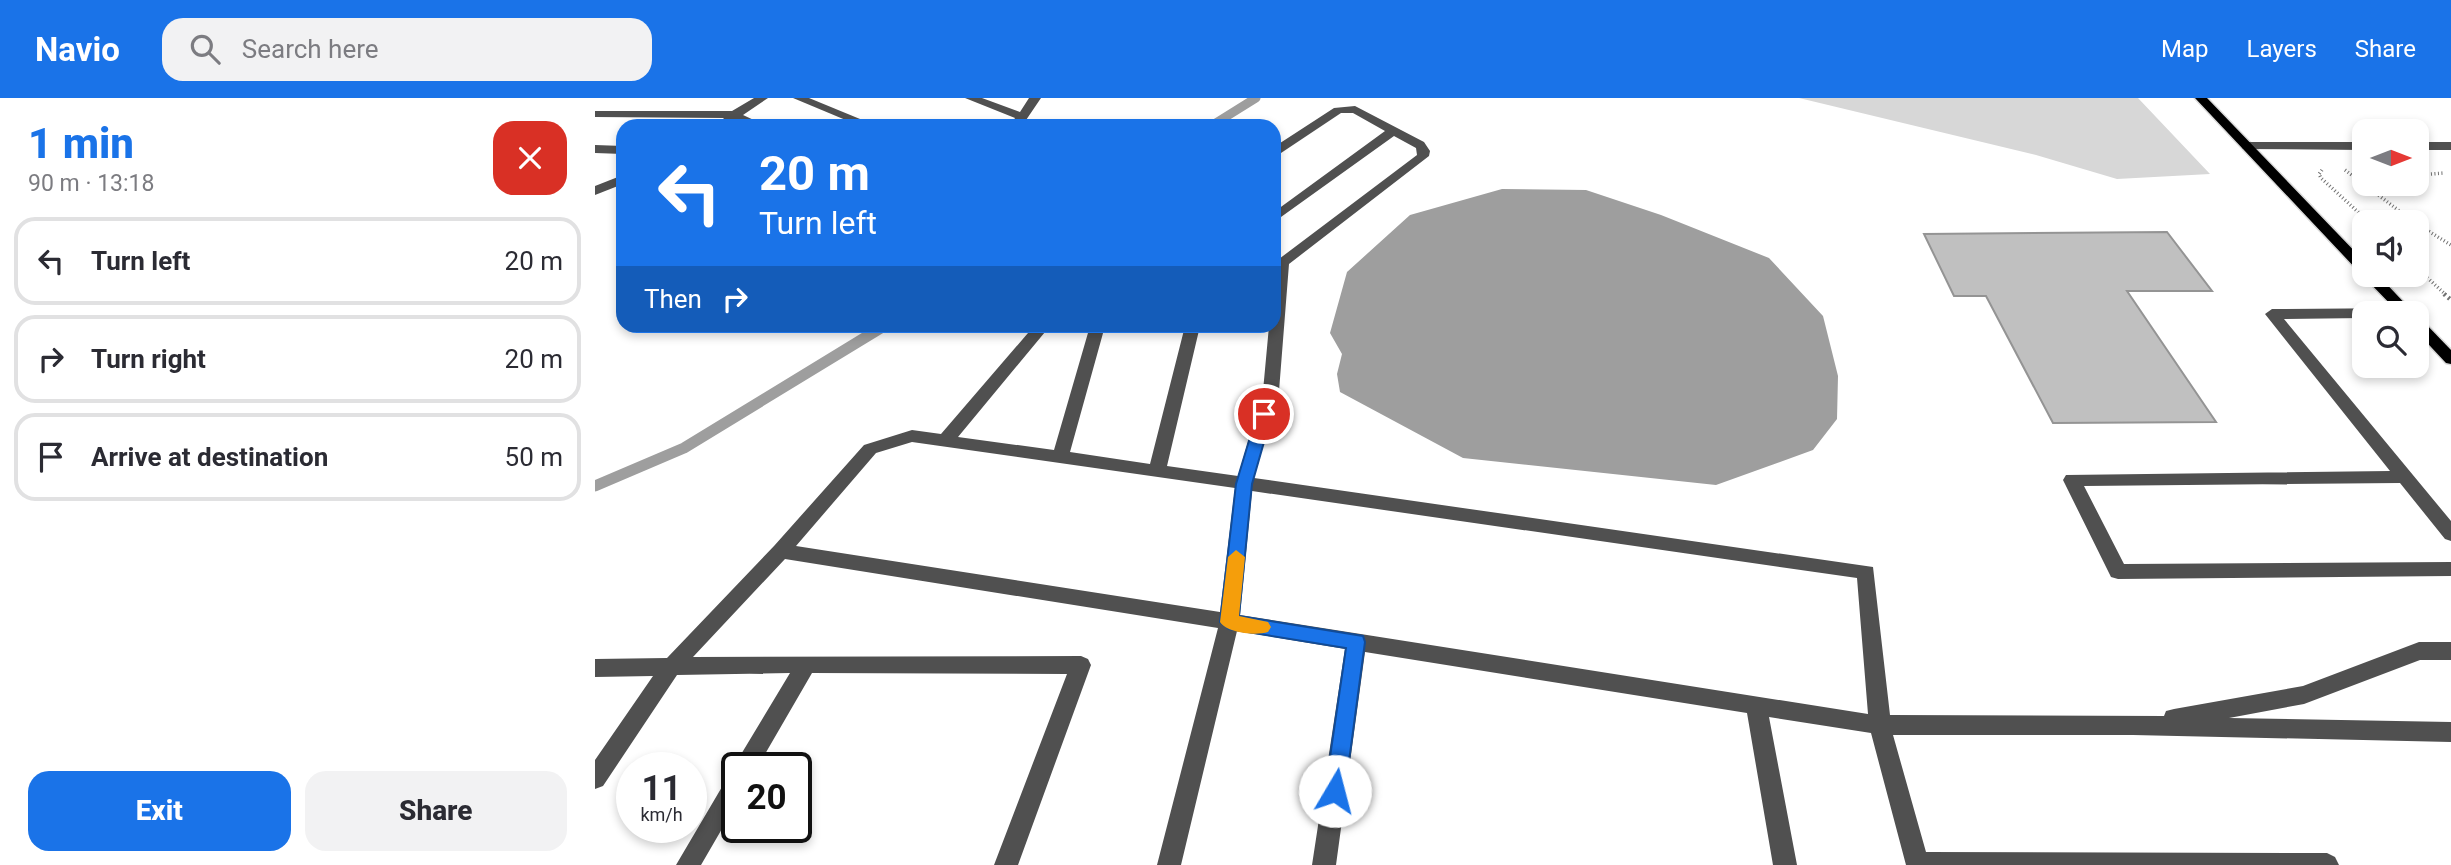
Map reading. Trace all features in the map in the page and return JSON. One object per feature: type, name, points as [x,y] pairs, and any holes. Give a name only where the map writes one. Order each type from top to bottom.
[{"type":"main road","points":[[2201,98],[2352,256]]},
{"type":"main road","points":[[2382,287],[2395,301]]},
{"type":"main road","points":[[2429,336],[2451,359]]},
{"type":"lane","points":[[727,119],[762,98]]},
{"type":"lane","points":[[799,98],[853,119]]},
{"type":"lane","points":[[971,98],[1013,119]]},
{"type":"lane","points":[[1021,119],[1035,98]]},
{"type":"lane","points":[[1281,147],[1338,110],[1355,109],[1420,145],[1423,156],[1282,262],[1281,267]]},
{"type":"lane","points":[[595,114],[734,115],[744,119]]},
{"type":"lane","points":[[1281,213],[1394,130]]},
{"type":"lane","points":[[2247,146],[2352,146]]},
{"type":"lane","points":[[2429,146],[2451,146]]},
{"type":"lane","points":[[595,149],[616,150]]},
{"type":"lane","points":[[595,191],[616,182]]},
{"type":"lane","points":[[2352,313],[2272,314],[2451,534]]},
{"type":"lane","points":[[945,441],[1036,333]]},
{"type":"lane","points":[[1060,457],[1096,333]]},
{"type":"lane","points":[[1157,471],[1191,333]]},
{"type":"lane","points":[[1169,865],[1229,622],[1244,484],[1271,391],[1274,333]]},
{"type":"lane","points":[[595,779],[670,668],[781,551],[870,449],[912,436],[1866,572],[1880,725],[1918,864],[2327,865]]},
{"type":"lane","points":[[2405,477],[2072,481],[2118,572],[2451,569]]},
{"type":"lane","points":[[781,551],[1880,725],[2133,725],[2451,732]]},
{"type":"lane","points":[[1324,865],[1356,642]]},
{"type":"lane","points":[[2133,725],[2304,695],[2419,652],[2451,651]]},
{"type":"lane","points":[[754,752],[806,664]]},
{"type":"lane","points":[[595,668],[806,664],[1081,664],[1006,865]]},
{"type":"lane","points":[[1756,705],[1785,865]]},
{"type":"lane","points":[[688,865],[721,809]]},
{"type":"path","points":[[2339,165],[2352,176]]},
{"type":"path","points":[[2429,174],[2451,172]]},
{"type":"path","points":[[2377,196],[2397,210]]},
{"type":"path","points":[[2429,232],[2451,245]]},
{"type":"path","points":[[2429,279],[2451,300]]},
{"type":"shaded area","points":[[1799,98],[2138,98],[2210,174],[2117,179],[2036,155]]},
{"type":"shaded area","points":[[1502,189],[1586,190],[1661,215],[1769,258],[1823,316],[1838,376],[1837,419],[1813,450],[1716,485],[1463,458],[1340,392],[1337,374],[1342,354],[1330,333],[1347,272],[1410,215]]},
{"type":"building","points":[[2167,232],[2212,291],[2127,291],[2216,422],[2053,423],[1986,296],[1954,296],[1924,234]]},
{"type":"waterway","points":[[1222,119],[1256,98]]},
{"type":"waterway","points":[[595,486],[684,448],[873,333]]},
{"type":"slow traffic","points":[[1236,557],[1229,622],[1262,627]]},
{"type":"route","points":[[1264,414],[1244,484],[1229,622],[1356,642],[1335,791]]}]
